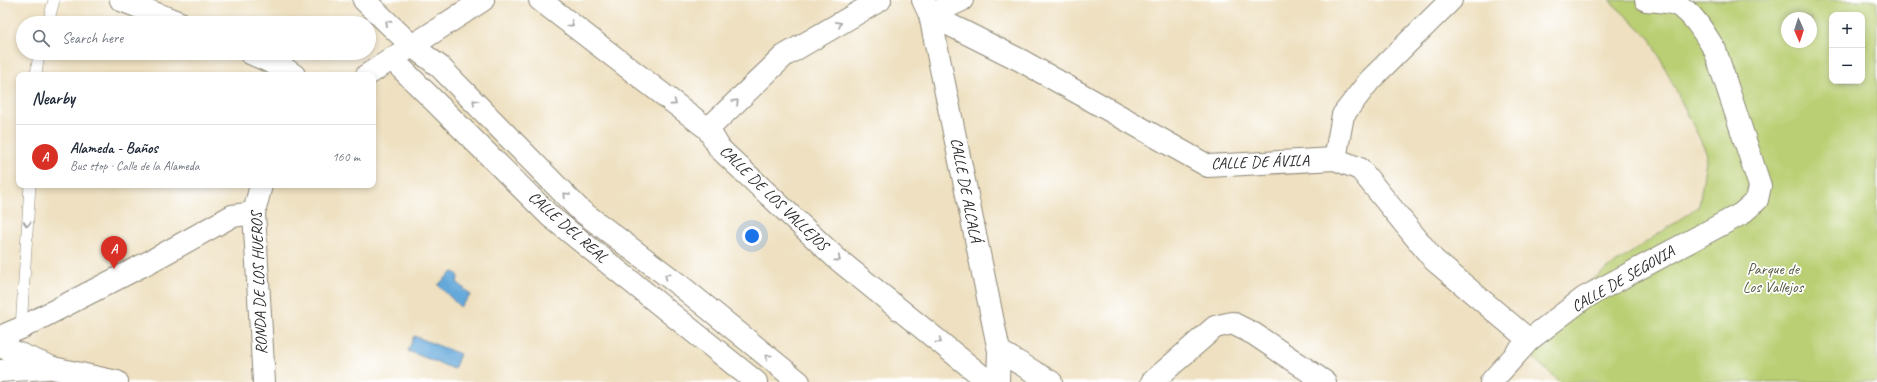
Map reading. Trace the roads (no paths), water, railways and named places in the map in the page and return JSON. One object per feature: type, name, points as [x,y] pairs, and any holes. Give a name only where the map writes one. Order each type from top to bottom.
[{"type":"street","points":[[121,0],[162,16]]},
{"type":"street","points":[[364,0],[412,46],[439,66],[580,210],[682,287],[799,382]]},
{"type":"street","points":[[372,72],[483,0]]},
{"type":"street","name":"CALLE DE LOS VALLEJOS","points":[[540,0],[708,129],[720,149],[836,258],[990,382]]},
{"type":"street","points":[[708,129],[784,56],[880,0]]},
{"type":"street","points":[[926,8],[962,0]]},
{"type":"street","points":[[1335,159],[1343,116],[1370,80],[1451,0]]},
{"type":"street","name":"CALLE DE SEGOVIA","points":[[1491,382],[1529,340],[1584,298],[1741,214],[1758,200],[1760,186],[1715,50],[1705,33],[1691,17],[1677,5],[1646,0]]},
{"type":"street","name":"CALLE DE ÁVILA","points":[[926,8],[1208,166],[1335,159],[1360,169],[1434,260],[1529,340]]},
{"type":"street","name":"CALLE DE ALCALÁ","points":[[926,8],[999,351],[998,382]]},
{"type":"street","name":"CALLE DEL REAL","points":[[392,59],[551,217],[756,382]]},
{"type":"street","points":[[266,60],[290,72]]},
{"type":"street","name":"RONDA DE LOS HUEROS","points":[[260,188],[254,213],[264,382]]},
{"type":"street","points":[[0,337],[21,328],[151,261],[232,216],[254,213]]},
{"type":"street","points":[[1152,382],[1215,327],[1232,323],[1254,334],[1325,382]]},
{"type":"street","points":[[0,346],[53,368],[117,382]]},
{"type":"street","points":[[999,351],[1051,382]]},
{"type":"street","points":[[0,371],[53,368]]},
{"type":"lane","points":[[50,16],[54,0]]},
{"type":"lane","points":[[36,72],[38,60]]},
{"type":"lane","points":[[21,328],[30,188]]},
{"type":"water","points":[[455,272],[459,276],[457,282],[471,295],[460,307],[438,285],[451,273]]},
{"type":"water","points":[[414,336],[460,354],[454,369],[408,351]]},
{"type":"place","name":"Alameda - Baños","points":[[114,269]]},
{"type":"park label","name":"Parque de Los Vallejos","points":[[1773,278]]}]
